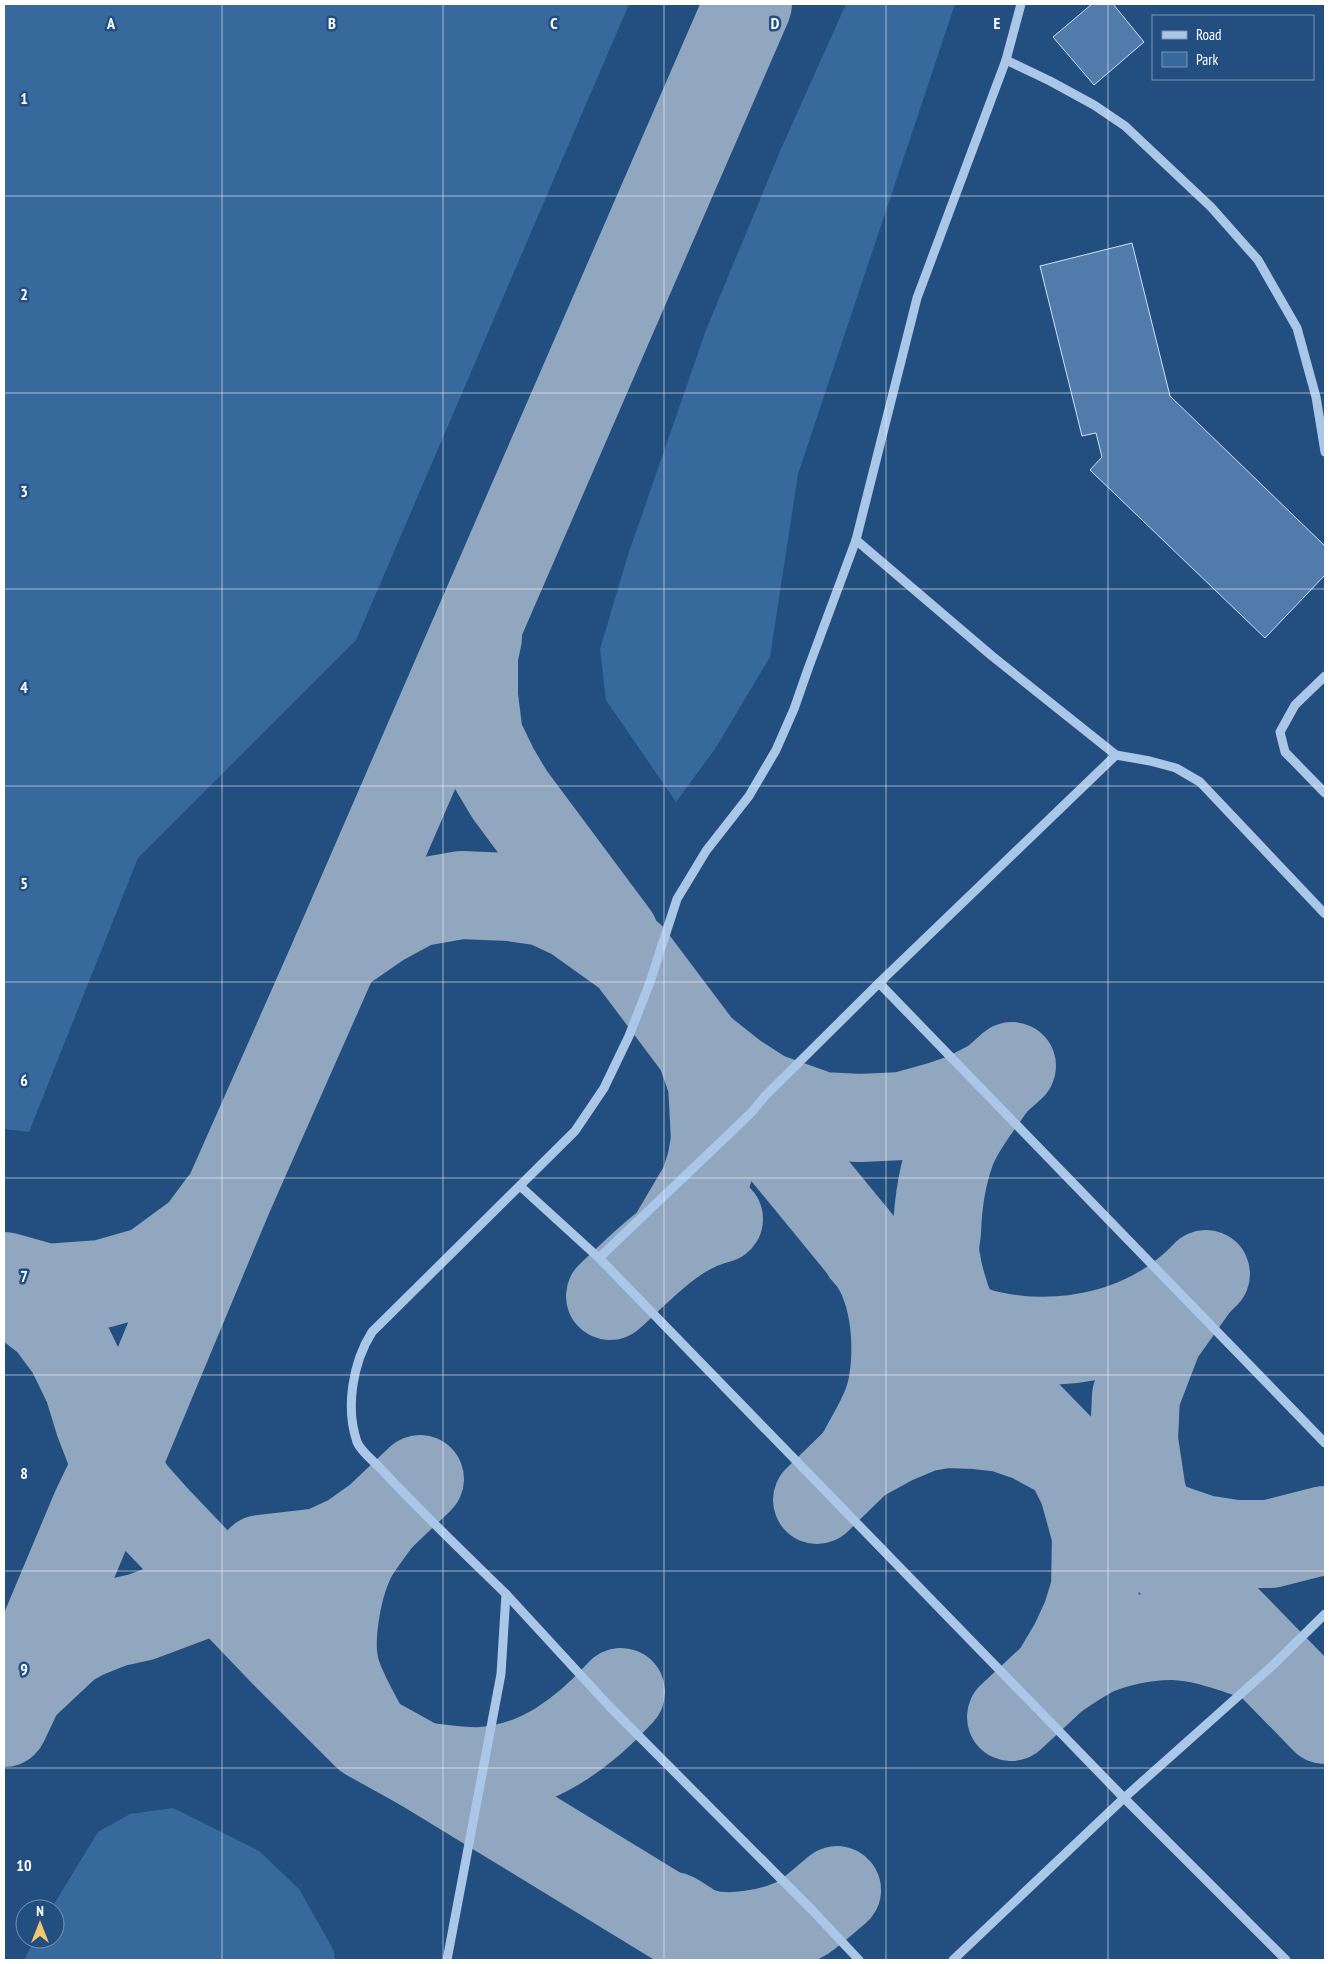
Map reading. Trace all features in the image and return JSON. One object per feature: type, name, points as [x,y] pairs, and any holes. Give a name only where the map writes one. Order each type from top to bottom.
[{"type":"lane","points":[[859,1960],[812,1910],[609,1706],[506,1594],[404,1494],[358,1443],[353,1419],[354,1371],[362,1348],[372,1332],[575,1131],[604,1088],[629,1036],[650,982],[677,899],[706,851],[749,796],[776,750],[794,710],[856,540],[917,298],[1006,60],[1022,4]]},
{"type":"lane","points":[[1006,60],[1094,105],[1125,126],[1211,207],[1258,260],[1296,328],[1316,397],[1325,452]]},
{"type":"lane","points":[[856,540],[992,656],[1116,755],[1176,768],[1200,782],[1325,914]]},
{"type":"lane","points":[[1325,676],[1295,705],[1280,732],[1284,752],[1325,793]]},
{"type":"lane","points":[[599,1258],[752,1112],[879,982],[1116,755]]},
{"type":"lane","points":[[879,982],[1325,1443]]},
{"type":"lane","points":[[520,1186],[599,1258],[1124,1798],[1286,1960]]},
{"type":"lane","points":[[447,1960],[501,1674],[506,1594]]},
{"type":"lane","points":[[953,1960],[1124,1798],[1272,1666],[1325,1614]]},
{"type":"green space","points":[[4,4],[629,4],[356,640],[138,858],[29,1132],[4,1129]]},
{"type":"green space","points":[[846,4],[955,4],[798,474],[770,657],[715,749],[676,802],[606,700],[600,649],[628,555],[706,330],[781,149]]},
{"type":"green space","points":[[173,1808],[259,1851],[299,1889],[334,1951],[335,1960],[24,1960],[30,1949],[65,1949],[65,1899],[57,1899],[98,1832],[130,1814]]},
{"type":"building","points":[[1092,4],[1113,4],[1144,42],[1094,85],[1053,37]]},
{"type":"building","points":[[1132,243],[1170,396],[1325,546],[1325,575],[1265,638],[1090,470],[1102,457],[1096,433],[1082,436],[1040,266]]},
{"type":"taxiway","points":[[4,1723],[95,1510],[116,1466],[229,1195],[748,4]]},
{"type":"taxiway","points":[[478,637],[474,656],[474,696],[479,737],[510,795],[615,936]]},
{"type":"taxiway","points":[[336,953],[381,922],[416,903],[461,895],[510,897],[544,902],[574,916],[630,956],[700,1049],[873,1260],[984,1370],[1325,1720]]},
{"type":"taxiway","points":[[671,1241],[704,1185],[711,1163],[715,1140],[712,1083],[700,1049],[734,1076],[765,1096],[821,1116],[860,1118],[903,1116],[965,1097],[994,1082],[1012,1066]]},
{"type":"taxiway","points":[[970,1351],[949,1306],[938,1271],[935,1255],[938,1210],[943,1178],[953,1146],[967,1121],[994,1082]]},
{"type":"taxiway","points":[[4,1276],[47,1288],[102,1284],[151,1270],[200,1234],[223,1203]]},
{"type":"taxiway","points":[[610,1296],[647,1261],[673,1240],[703,1224],[719,1219]]},
{"type":"taxiway","points":[[859,1459],[887,1404],[895,1368],[894,1325],[891,1304],[877,1267],[866,1253]]},
{"type":"taxiway","points":[[927,1305],[963,1325],[985,1334],[1045,1341],[1075,1339],[1104,1333],[1132,1324],[1159,1311],[1183,1295],[1206,1274]]},
{"type":"taxiway","points":[[4,1286],[49,1321],[70,1349],[88,1386],[99,1422],[116,1466],[132,1492],[285,1654],[367,1736],[421,1766],[739,1960]]},
{"type":"taxiway","points":[[1171,1552],[1151,1521],[1142,1493],[1134,1440],[1136,1396],[1159,1336],[1193,1288]]},
{"type":"taxiway","points":[[817,1500],[859,1459],[892,1441],[923,1428],[946,1424],[1002,1428],[1031,1438],[1068,1458],[1083,1488],[1096,1535],[1095,1589],[1086,1618],[1074,1644],[1055,1676],[1011,1717]]},
{"type":"taxiway","points":[[261,1559],[321,1552],[351,1538],[379,1518],[420,1479]]},
{"type":"taxiway","points":[[1124,1505],[1151,1521],[1203,1539],[1235,1544],[1270,1544],[1325,1530]]},
{"type":"taxiway","points":[[365,1732],[346,1697],[337,1674],[334,1661],[333,1631],[338,1600],[346,1571],[357,1549],[379,1518]]},
{"type":"taxiway","points":[[20,1689],[68,1644],[84,1635],[114,1623],[141,1617],[321,1552]]},
{"type":"taxiway","points":[[1055,1676],[1097,1651],[1119,1643],[1153,1637],[1174,1636],[1197,1639],[1220,1644],[1265,1659]]},
{"type":"taxiway","points":[[421,1766],[482,1771],[523,1763],[541,1755],[576,1734],[621,1692]]},
{"type":"taxiway","points":[[673,1916],[696,1930],[708,1934],[736,1936],[766,1932],[793,1923],[804,1917],[837,1890]]}]
